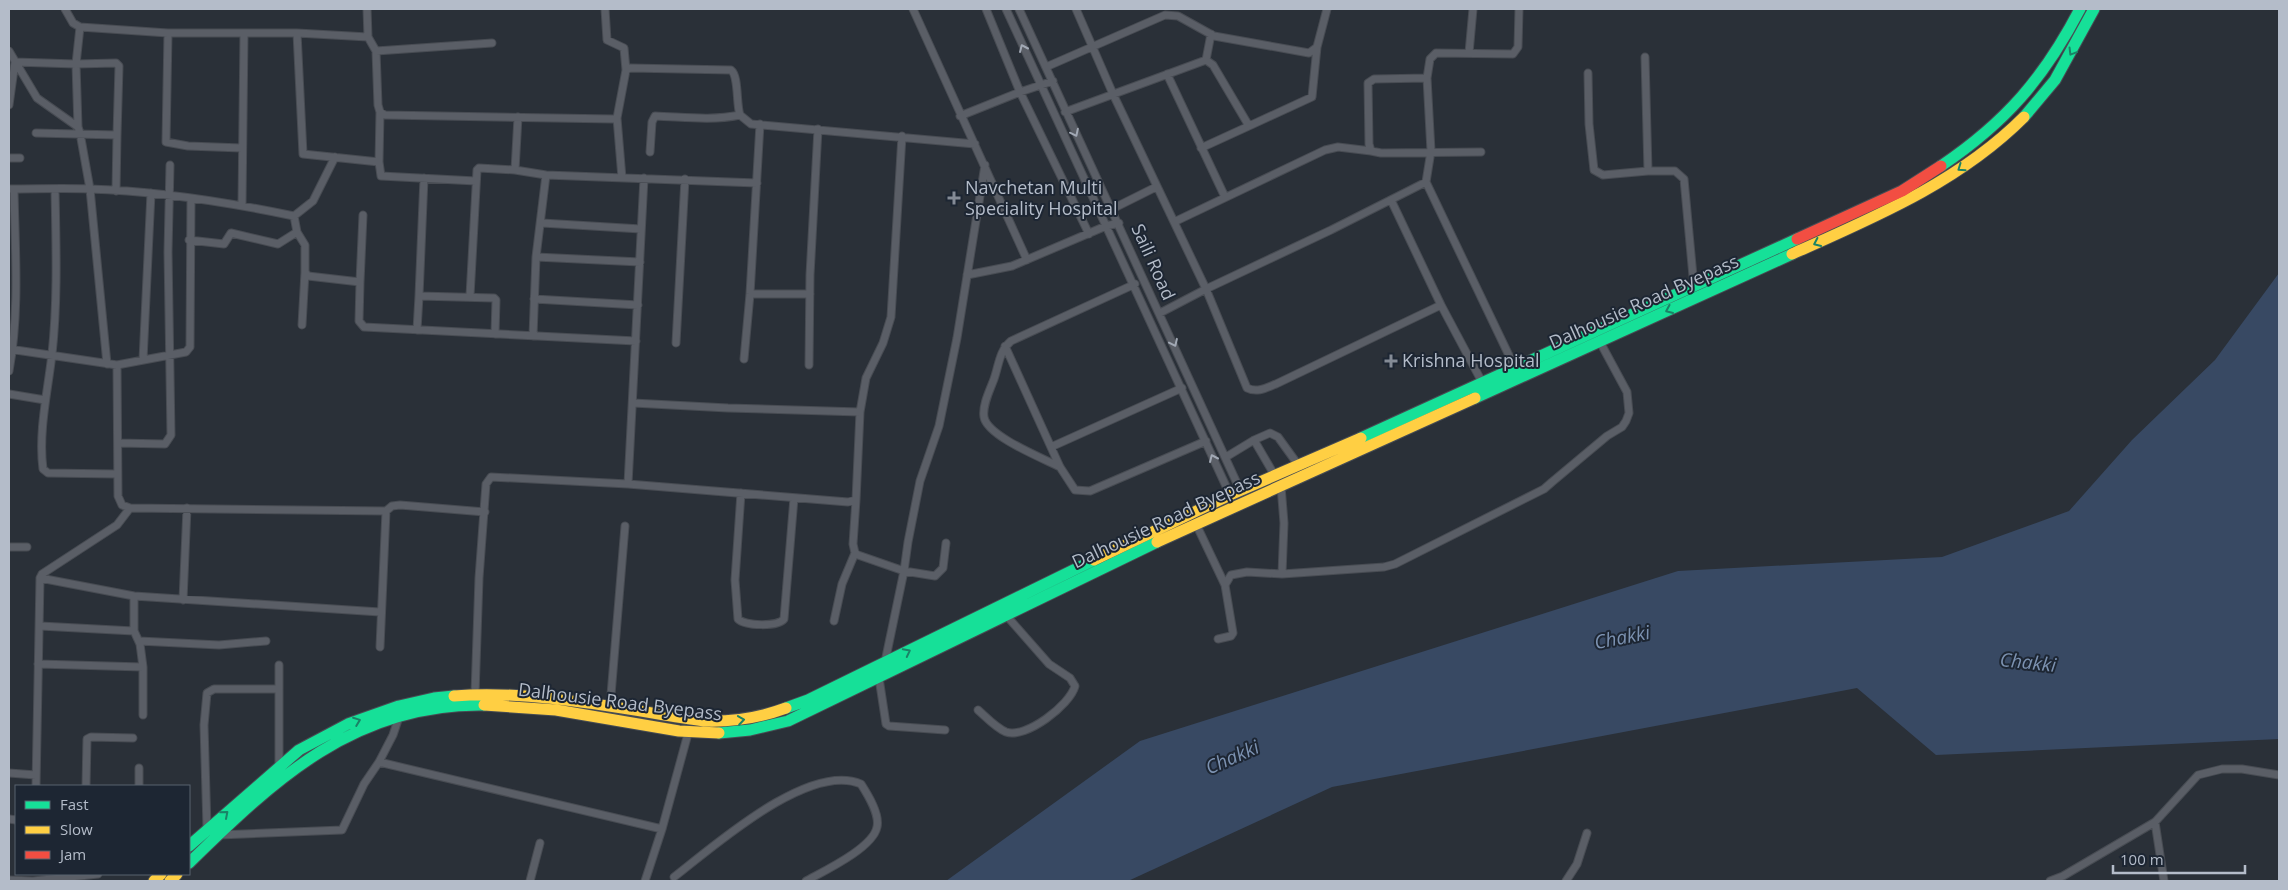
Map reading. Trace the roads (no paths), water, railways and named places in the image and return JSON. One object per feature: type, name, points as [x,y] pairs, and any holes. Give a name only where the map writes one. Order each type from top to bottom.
[{"type":"highway","points":[[1278,481],[1299,466],[1902,191],[1968,148],[2017,105],[2052,58],[2080,9]]},
{"type":"highway","name":"Dalhousie Road Byepass","points":[[190,862],[296,767],[314,754],[359,730],[399,716],[435,707],[496,704],[552,709],[689,730],[726,733],[788,721],[879,678],[1005,614],[1196,524],[1238,498],[1600,342],[1891,209],[1944,180],[2004,136],[2039,99],[2068,58],[2094,9]]},
{"type":"highway","points":[[190,845],[279,765],[321,738],[371,715],[398,706],[434,698],[475,694],[550,699],[704,721],[745,720],[766,715],[808,700],[1021,594],[1238,498]]},
{"type":"street","points":[[65,9],[73,23],[80,27],[168,33],[298,33],[368,37]]},
{"type":"street","points":[[367,9],[368,37],[376,51],[378,106],[380,112],[379,162],[381,176],[476,181]]},
{"type":"street","points":[[605,9],[607,40],[624,48],[626,70],[617,118],[622,178]]},
{"type":"street","points":[[913,9],[1027,260]]},
{"type":"street","points":[[986,9],[1020,92],[1089,234]]},
{"type":"street","points":[[1006,9],[1106,226],[1135,284],[1206,441],[1238,498]]},
{"type":"street","name":"Saili Road","points":[[1019,9],[1226,457],[1238,498]]},
{"type":"street","points":[[1076,9],[1156,187],[1206,289],[1243,384],[1252,391],[1276,384],[1441,305]]},
{"type":"street","points":[[1201,148],[1312,97],[1317,47],[1327,9]]},
{"type":"street","points":[[1469,53],[1473,9]]},
{"type":"street","points":[[1515,368],[1426,182],[1431,151],[1427,78],[1431,56],[1436,53],[1509,55],[1516,52],[1519,9]]},
{"type":"street","points":[[1046,67],[1164,15],[1178,16],[1210,34],[1304,52],[1314,51],[1317,47]]},
{"type":"street","points":[[80,27],[76,64],[79,130],[90,188],[107,364]]},
{"type":"street","points":[[168,33],[166,142],[188,146],[242,148]]},
{"type":"street","points":[[242,205],[244,33]]},
{"type":"street","points":[[298,33],[303,154],[306,156],[335,156],[379,162]]},
{"type":"street","points":[[1206,60],[1210,34]]},
{"type":"street","points":[[376,51],[492,43]]},
{"type":"street","points":[[9,51],[37,98],[79,130]]},
{"type":"street","points":[[1645,57],[1648,171]]},
{"type":"street","points":[[1206,60],[1213,65],[1249,126]]},
{"type":"street","points":[[1066,112],[1206,60]]},
{"type":"street","points":[[15,62],[119,64],[116,191]]},
{"type":"street","points":[[9,105],[15,62]]},
{"type":"street","points":[[626,70],[630,68],[731,70],[735,75],[740,115],[751,124],[975,144]]},
{"type":"street","points":[[1588,73],[1589,124],[1594,170],[1603,175],[1675,171],[1684,180],[1694,287]]},
{"type":"street","points":[[1167,74],[1225,197]]},
{"type":"street","points":[[1371,151],[1369,144],[1368,83],[1374,79],[1427,78]]},
{"type":"street","points":[[960,116],[1053,81]]},
{"type":"street","points":[[380,112],[390,116],[617,118]]},
{"type":"street","points":[[650,152],[652,122],[655,116],[693,120],[740,115]]},
{"type":"street","points":[[515,170],[518,117]]},
{"type":"street","points":[[744,359],[750,294],[760,124]]},
{"type":"street","points":[[809,365],[810,294],[818,129]]},
{"type":"street","points":[[36,133],[79,130],[117,135]]},
{"type":"street","points":[[834,622],[842,584],[855,553],[860,412],[866,378],[883,343],[891,317],[902,136]]},
{"type":"street","points":[[1174,222],[1325,150],[1338,147],[1381,153],[1481,152]]},
{"type":"street","points":[[294,216],[313,201],[335,156]]},
{"type":"street","points":[[9,158],[20,158]]},
{"type":"street","points":[[119,443],[165,444],[171,435],[168,252],[170,165]]},
{"type":"street","points":[[885,663],[920,481],[939,426],[957,338],[985,165]]},
{"type":"street","points":[[470,296],[473,268],[476,181],[479,168],[515,170],[546,175],[756,183]]},
{"type":"street","points":[[533,336],[536,257],[542,223],[546,175]]},
{"type":"street","points":[[417,330],[424,178]]},
{"type":"street","points":[[628,484],[644,178]]},
{"type":"street","points":[[676,343],[685,179]]},
{"type":"street","points":[[1160,313],[1426,182]]},
{"type":"street","points":[[1112,209],[1156,187]]},
{"type":"street","points":[[9,371],[12,292],[12,188],[90,188],[151,193],[242,205],[294,216]]},
{"type":"street","points":[[55,188],[57,289],[52,355],[45,400],[42,462],[44,470],[48,472],[118,474]]},
{"type":"street","points":[[143,360],[151,193]]},
{"type":"street","points":[[11,349],[117,365],[186,352],[190,347],[190,198]]},
{"type":"street","points":[[1391,200],[1441,305],[1482,382]]},
{"type":"street","points":[[363,215],[359,321],[364,327],[636,341]]},
{"type":"street","points":[[294,216],[297,232],[305,246],[302,325]]},
{"type":"street","points":[[542,223],[641,229]]},
{"type":"street","points":[[967,275],[1012,266],[1106,226],[1119,223]]},
{"type":"street","points":[[189,240],[224,244],[231,233],[278,244],[297,232]]},
{"type":"street","points":[[536,257],[640,262]]},
{"type":"street","points":[[305,272],[308,276],[360,282]]},
{"type":"street","points":[[1060,467],[1010,441],[989,428],[986,424],[984,411],[1002,351],[1011,341],[1135,284]]},
{"type":"street","points":[[750,294],[810,294]]},
{"type":"street","points":[[419,296],[494,298],[496,300],[496,334]]},
{"type":"street","points":[[534,299],[638,305]]},
{"type":"street","points":[[1225,585],[1231,575],[1237,573],[1282,574],[1368,569],[1395,564],[1544,489],[1607,436],[1622,427],[1626,421],[1629,412],[1627,392],[1600,342]]},
{"type":"street","points":[[1005,346],[1060,467],[1075,490],[1090,491],[1206,441]]},
{"type":"street","points":[[117,365],[118,499],[122,505],[130,508],[386,511],[392,506],[400,505],[484,512]]},
{"type":"street","points":[[1051,447],[1182,388]]},
{"type":"street","points":[[9,394],[45,400]]},
{"type":"street","points":[[633,403],[860,412]]},
{"type":"street","points":[[1226,457],[1266,434],[1275,434],[1299,466]]},
{"type":"street","points":[[1254,440],[1278,481],[1284,523],[1282,574]]},
{"type":"street","points":[[475,694],[479,578],[486,484],[491,477],[628,484],[848,502],[856,500]]},
{"type":"street","points":[[742,493],[735,580],[738,619],[748,623],[776,624],[784,619],[794,498]]},
{"type":"street","points":[[36,785],[40,578],[42,574],[118,525],[130,508]]},
{"type":"street","points":[[183,600],[187,508]]},
{"type":"street","points":[[380,647],[380,612],[386,511]]},
{"type":"street","points":[[1196,524],[1225,585],[1233,633],[1230,636],[1218,639]]},
{"type":"street","points":[[610,707],[625,526]]},
{"type":"street","points":[[855,553],[904,571],[930,576],[940,573],[946,543]]},
{"type":"street","points":[[9,547],[27,547]]},
{"type":"street","points":[[40,578],[134,596],[380,612]]},
{"type":"street","points":[[134,596],[134,631],[139,641],[143,667],[143,715]]},
{"type":"street","points":[[978,710],[1004,731],[1014,732],[1040,722],[1051,715],[1073,692],[1075,686],[1070,678],[1049,664],[1005,614]]},
{"type":"street","points":[[40,626],[134,631]]},
{"type":"street","points":[[139,641],[219,645],[266,642]]},
{"type":"street","points":[[38,664],[143,667]]},
{"type":"street","points":[[278,665],[279,765]]},
{"type":"street","points":[[879,678],[886,724],[889,726],[945,730]]},
{"type":"street","points":[[208,828],[204,725],[207,692],[214,689],[279,690]]},
{"type":"street","points":[[218,836],[342,830],[364,784],[379,762],[393,735],[399,716]]},
{"type":"street","points":[[645,881],[662,829],[689,730]]},
{"type":"street","points":[[86,785],[87,739],[91,737],[133,738]]},
{"type":"street","points":[[379,762],[662,829]]},
{"type":"street","points":[[139,768],[139,785]]},
{"type":"street","points":[[2050,881],[2063,876],[2155,822],[2182,794],[2192,779],[2207,771],[2242,769],[2279,775]]},
{"type":"street","points":[[9,773],[36,775]]},
{"type":"street","points":[[674,877],[761,810],[798,791],[828,781],[851,781],[861,784],[876,818],[875,831],[864,845],[806,881]]},
{"type":"street","points":[[2155,822],[2164,881]]},
{"type":"street","points":[[1566,881],[1578,864],[1587,833]]},
{"type":"street","points":[[530,881],[540,842]]},
{"type":"street","points":[[9,880],[33,880],[87,875]]},
{"type":"water","name":"Chakki","points":[[2279,273],[2279,739],[1936,755],[1857,688],[1332,787],[1128,881],[946,881],[1140,741],[1678,571],[1942,557],[2069,511],[2132,440],[2215,360]]},
{"type":"place","name":"Navchetan Multi Speciality Hospital","points":[[954,198]]},
{"type":"place","name":"Krishna Hospital","points":[[1391,361]]}]
